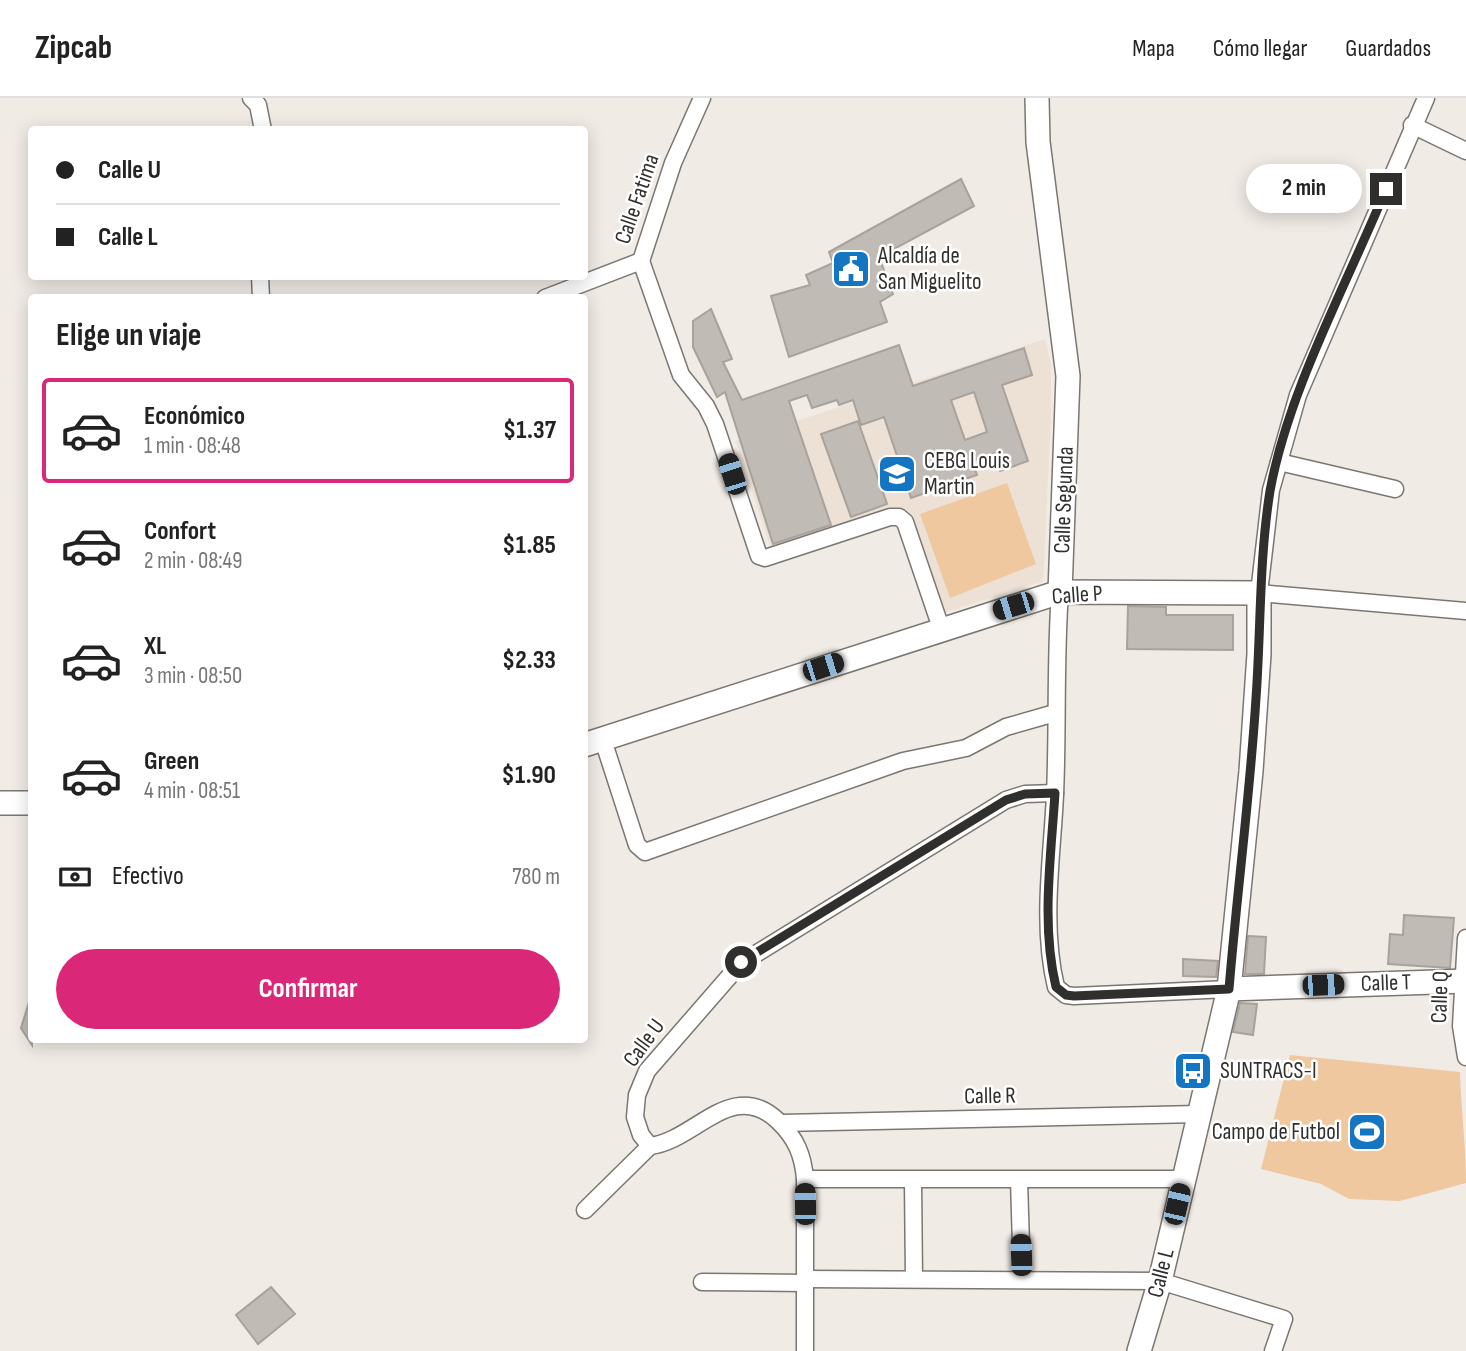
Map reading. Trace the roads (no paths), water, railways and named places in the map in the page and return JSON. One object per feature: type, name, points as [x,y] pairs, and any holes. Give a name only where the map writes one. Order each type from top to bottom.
[{"type":"street","points":[[251,98],[258,105],[262,126]]},
{"type":"street","name":"Calle Fatima","points":[[555,294],[641,261],[673,163],[702,98]]},
{"type":"street","name":"Calle Segunda","points":[[1037,98],[1038,142],[1068,376],[1060,592],[1055,653],[1055,793],[1048,901],[1051,960],[1056,987]]},
{"type":"street","name":"Calle L","points":[[1139,1351],[1160,1281],[1229,989],[1252,758],[1259,654],[1259,593],[1271,489],[1298,395],[1412,125],[1426,98]]},
{"type":"street","points":[[1412,125],[1466,151]]},
{"type":"street","points":[[641,261],[681,375],[706,406],[715,424],[759,556],[765,558],[890,517],[899,517],[905,522],[941,628]]},
{"type":"street","points":[[1279,462],[1395,489]]},
{"type":"street","name":"Calle P","points":[[594,742],[941,628],[1060,592],[1259,593],[1466,611]]},
{"type":"street","points":[[594,742],[637,845],[645,852],[903,761],[966,748],[1006,727],[1055,713]]},
{"type":"street","name":"Calle U","points":[[650,1146],[640,1135],[635,1117],[637,1095],[647,1070],[741,962],[1006,800],[1025,794],[1055,793]]},
{"type":"street","points":[[0,803],[28,803]]},
{"type":"street","name":"Calle Q","points":[[1466,938],[1461,1026],[1466,1057]]},
{"type":"street","name":"Calle T","points":[[1056,987],[1066,995],[1074,996],[1464,981]]},
{"type":"street","points":[[585,1210],[650,1146],[671,1141],[717,1113],[734,1106],[759,1107],[781,1124],[799,1148],[805,1179],[805,1351]]},
{"type":"street","name":"Calle R","points":[[781,1124],[1199,1114]]},
{"type":"street","points":[[805,1179],[1183,1179]]},
{"type":"street","points":[[1019,1180],[1021,1279]]},
{"type":"street","points":[[913,1181],[914,1279]]},
{"type":"street","points":[[702,1282],[914,1279],[1160,1281],[1284,1320],[1273,1351]]},
{"type":"place","name":"Alcaldía de San Miguelito","points":[[851,269]]},
{"type":"place","name":"CEBG Louis Martin","points":[[897,474]]},
{"type":"place","name":"SUNTRACS-I","points":[[1193,1071]]},
{"type":"place","name":"Campo de Futbol","points":[[1367,1132]]}]
